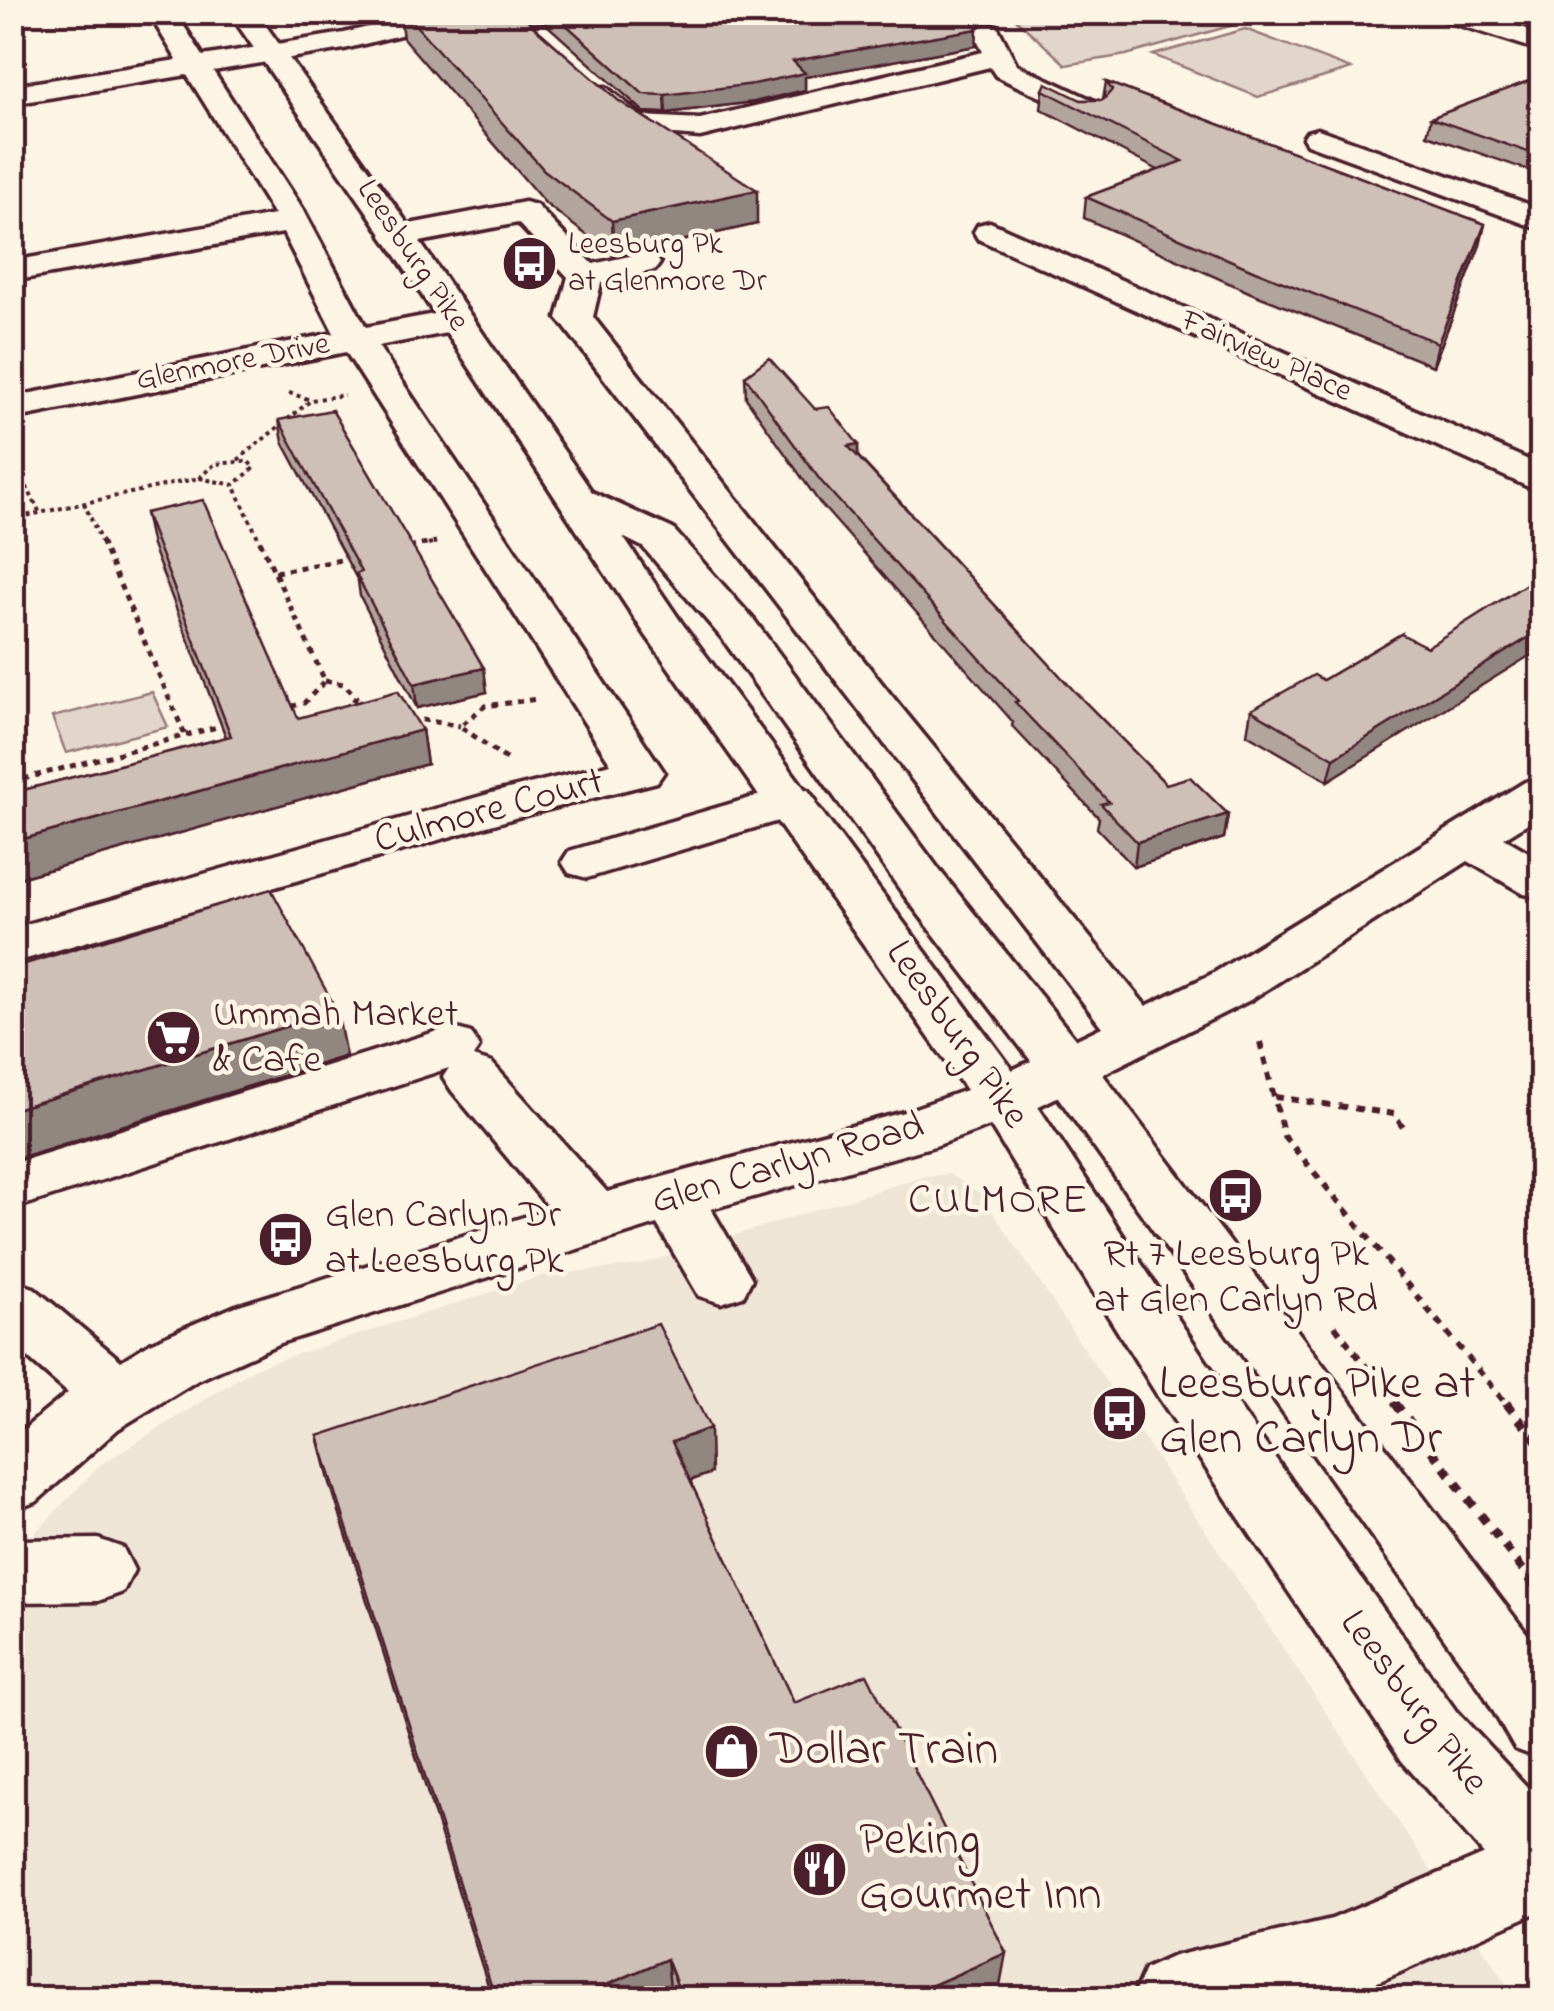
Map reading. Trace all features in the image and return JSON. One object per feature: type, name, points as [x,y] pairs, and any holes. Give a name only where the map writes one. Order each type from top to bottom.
[{"type":"street","points":[[161,12],[293,220],[356,340]]},
{"type":"street","name":"Leesburg Pike","points":[[242,12],[399,236],[665,631],[1003,1099],[1182,1379],[1428,1736],[1542,1861]]},
{"type":"street","points":[[12,95],[272,53],[408,25],[558,12]]},
{"type":"street","points":[[1446,12],[1542,43]]},
{"type":"street","points":[[517,13],[547,47]]},
{"type":"street","points":[[574,73],[634,125],[700,128],[992,44],[1006,70],[1090,110]]},
{"type":"street","points":[[1318,138],[1542,220]]},
{"type":"street","points":[[399,236],[525,212],[586,276]]},
{"type":"street","points":[[12,271],[95,261],[293,220]]},
{"type":"street","name":"Fairview Place","points":[[990,232],[1542,481]]},
{"type":"street","points":[[586,276],[643,263]]},
{"type":"street","points":[[586,276],[575,318],[766,566],[1139,1035]]},
{"type":"street","name":"Glenmore Drive","points":[[12,408],[455,321]]},
{"type":"street","name":"Culmore Court","points":[[12,946],[509,804],[640,772],[356,340]]},
{"type":"street","name":"Leesburg Pike","points":[[579,500],[658,538],[738,629],[922,883],[1068,1069],[1508,1667],[1542,1724]]},
{"type":"street","name":"Glen Carlyn Road","points":[[12,1481],[94,1410],[116,1396],[175,1360],[259,1324],[594,1220],[917,1130],[1003,1099],[1231,987],[1542,792]]},
{"type":"street","points":[[587,862],[791,801]]},
{"type":"street","points":[[1468,840],[1542,882]]},
{"type":"street","points":[[12,1187],[461,1062],[594,1220]]},
{"type":"street","points":[[673,1199],[721,1279]]},
{"type":"street","points":[[12,1306],[116,1396]]},
{"type":"street","points":[[12,1572],[98,1570]]},
{"type":"street","points":[[1174,1998],[1335,1960],[1542,1869]]},
{"type":"path","points":[[1108,12],[1137,16],[1162,12]]},
{"type":"path","points":[[238,460],[311,400]]},
{"type":"path","points":[[12,458],[40,513]]},
{"type":"path","points":[[199,478],[206,467],[225,460],[248,461],[254,468],[234,486]]},
{"type":"path","points":[[12,519],[199,478],[234,486]]},
{"type":"path","points":[[234,486],[325,682]]},
{"type":"path","points":[[84,503],[186,735]]},
{"type":"path","points":[[399,549],[452,539]]},
{"type":"path","points":[[275,572],[363,556]]},
{"type":"path","points":[[288,708],[304,703],[325,682]]},
{"type":"path","points":[[325,682],[344,684],[356,697],[350,708]]},
{"type":"path","points":[[460,726],[485,706],[544,698],[535,682]]},
{"type":"path","points":[[336,710],[368,711]]},
{"type":"path","points":[[405,717],[460,726],[510,761],[490,766]]},
{"type":"path","points":[[12,782],[236,722]]},
{"type":"path","points":[[1260,1042],[1284,1136],[1542,1447]]},
{"type":"path","points":[[1275,1097],[1394,1114],[1404,1130]]},
{"type":"shaded area","points":[[1009,13],[1277,13],[1126,55],[1066,65]]},
{"type":"shaded area","points":[[1245,29],[1351,69],[1258,97],[1153,55]]},
{"type":"shaded area","points":[[152,692],[168,727],[66,753],[52,717]]},
{"type":"shaded area","points":[[949,1174],[981,1194],[1516,1998],[13,1998],[13,1576],[36,1532],[100,1465],[257,1367],[545,1275],[639,1265],[924,1176]]},
{"type":"building","points":[[404,12],[521,12],[619,101],[757,190],[612,221],[544,170]]},
{"type":"building","points":[[552,12],[973,12],[970,14],[977,29],[793,61],[805,73],[754,84],[665,95],[643,94]]},
{"type":"building","points":[[1542,76],[1542,157],[1431,118]]},
{"type":"building","points":[[1106,82],[1485,224],[1438,343],[1255,271],[1086,197],[1183,161],[1043,90],[1046,83],[1081,100],[1103,100],[1112,90]]},
{"type":"building","points":[[769,358],[815,409],[829,407],[858,444],[848,446],[1075,692],[1166,784],[1190,777],[1228,814],[1137,842],[1101,804],[1109,802],[1015,702],[1018,701],[820,480],[745,376]]},
{"type":"building","points":[[332,410],[484,668],[414,684],[356,574],[361,572],[279,420]]},
{"type":"building","points":[[203,500],[298,718],[398,691],[422,730],[12,842],[12,793],[231,736],[145,513]]},
{"type":"building","points":[[1542,574],[1542,629],[1334,758],[1251,710],[1314,675],[1323,680],[1401,634],[1427,647]]},
{"type":"building","points":[[271,889],[337,1011],[12,1110],[12,968]]},
{"type":"building","points":[[658,1324],[710,1428],[672,1442],[794,1703],[867,1674],[1006,1953],[903,1998],[682,1998],[667,1959],[576,1998],[495,1998],[318,1436]]},
{"type":"place","name":"Leesburg Pk at Glenmore Dr","points":[[529,263]]},
{"type":"place","name":"Ummah Market & Cafe","points":[[174,1038]]},
{"type":"place","name":"Rt 7 Leesburg Pk at Glen Carlyn Rd","points":[[1236,1196]]},
{"type":"place","name":"Glen Carlyn Dr at Leesburg Pk","points":[[286,1239]]},
{"type":"place","name":"Leesburg Pike at Glen Carlyn Dr","points":[[1120,1413]]},
{"type":"place","name":"Dollar Train","points":[[731,1751]]},
{"type":"place","name":"Peking Gourmet Inn","points":[[820,1869]]},
{"type":"district","name":"CULMORE","points":[[999,1201]]}]
